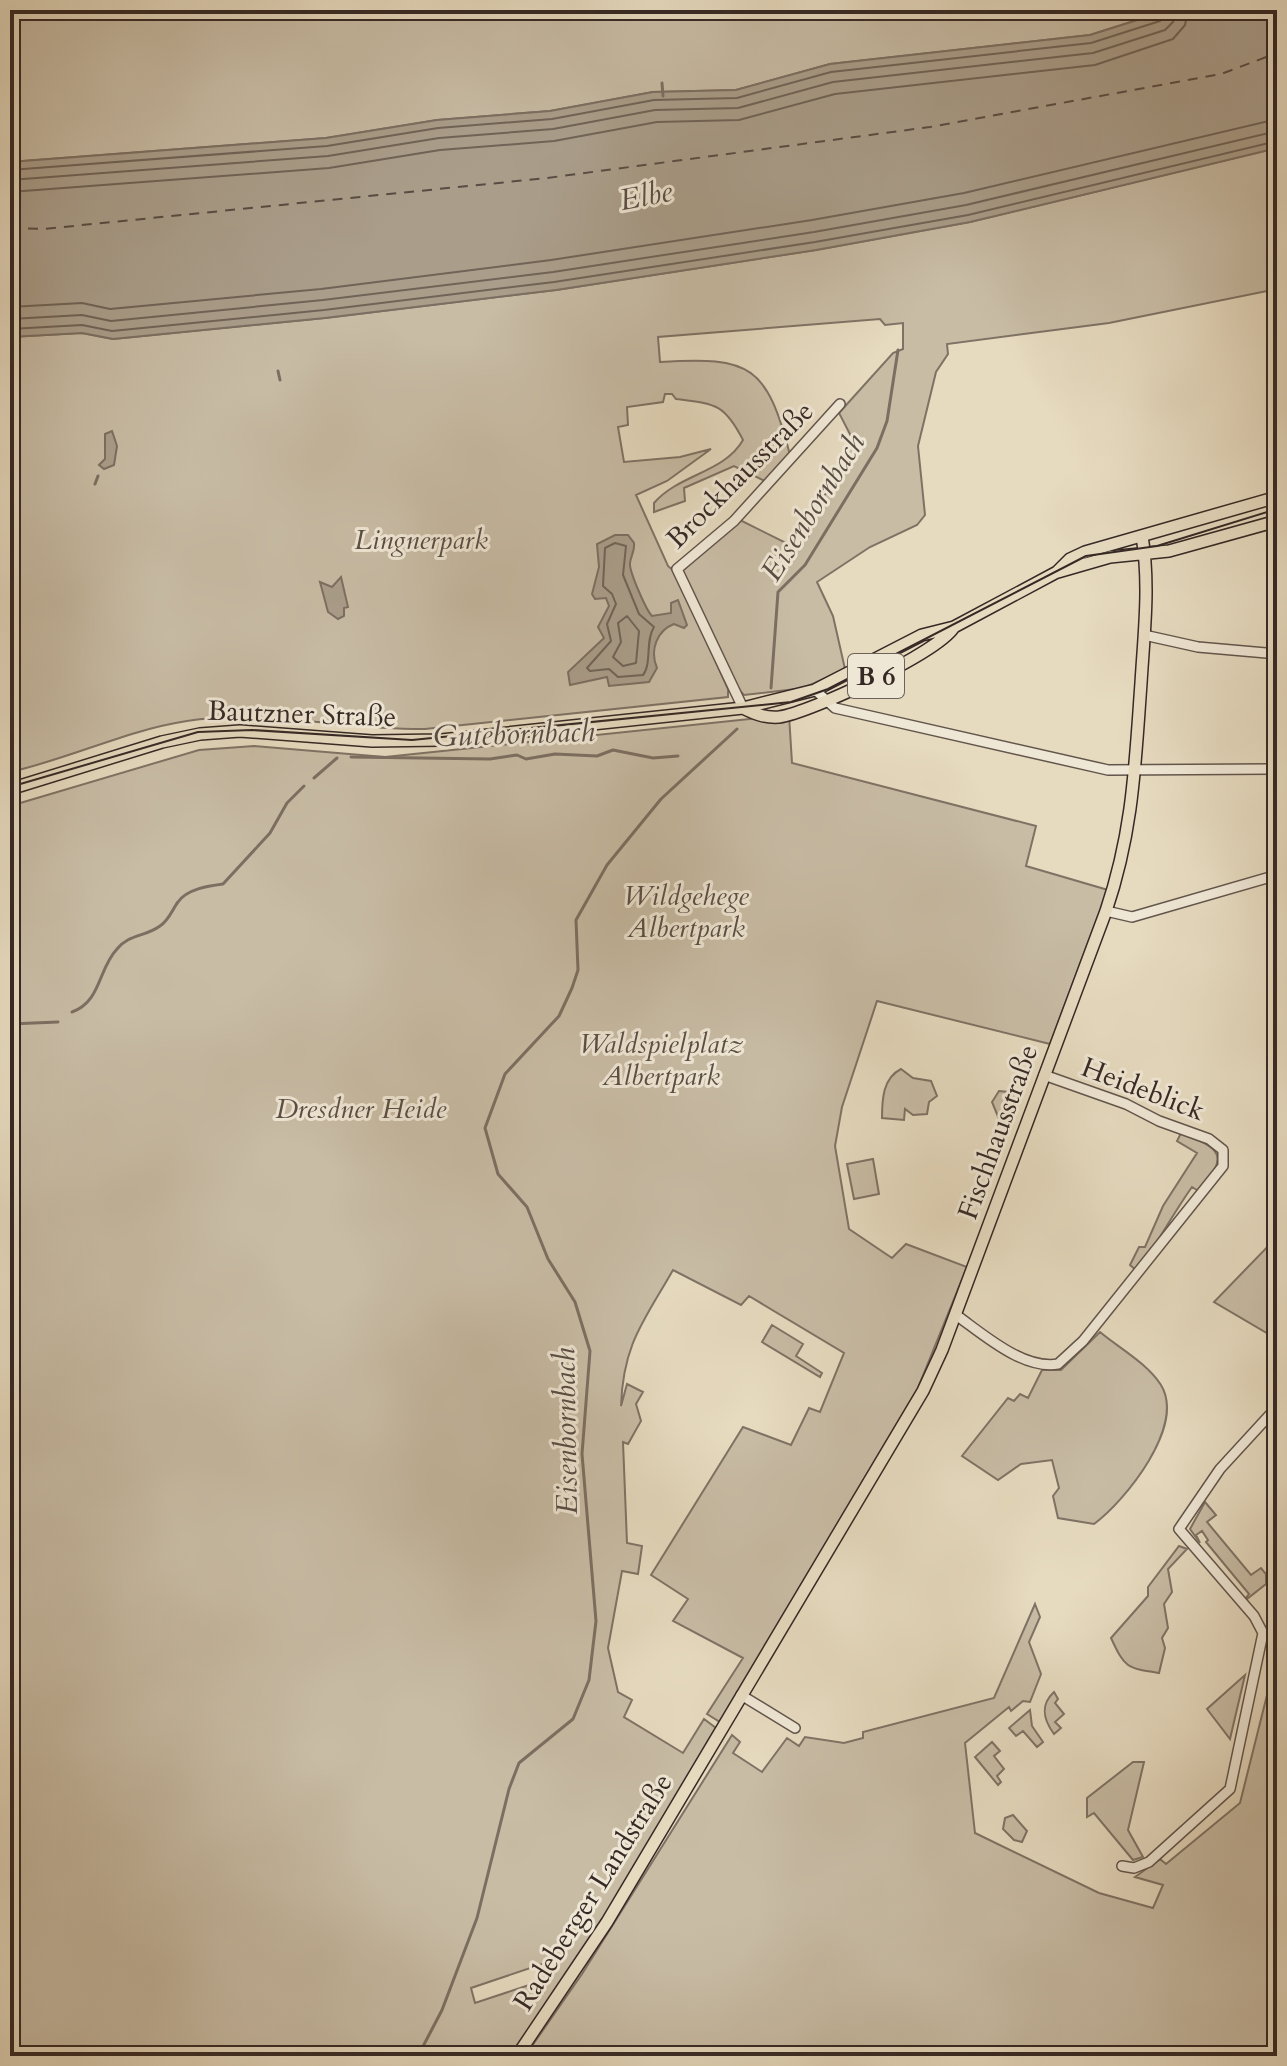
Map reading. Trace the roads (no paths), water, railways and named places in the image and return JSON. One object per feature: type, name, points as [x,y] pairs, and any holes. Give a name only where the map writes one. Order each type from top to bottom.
[{"type":"main road","name":"Bautzner Straße","points":[[1057,572],[1070,559],[1085,552],[1277,497]]},
{"type":"main road","name":"Bautzner Straße","points":[[10,789],[162,742],[200,734],[253,732],[411,742],[743,708],[815,690],[922,635],[954,627],[1057,572],[1110,557],[1145,555],[1277,521]]},
{"type":"main road","name":"Fischhausstraße","points":[[708,1752],[923,1391],[956,1315],[1106,911],[1127,840],[1136,771],[1148,571],[1142,536]]},
{"type":"main road","name":"Bautzner Straße","points":[[743,708],[761,716],[780,717],[827,701],[937,644],[954,627]]},
{"type":"main road","name":"Radeberger Landstraße","points":[[517,2056],[607,1922],[708,1752]]},
{"type":"street","name":"Brockhausstraße","points":[[743,708],[677,569],[744,511],[840,404]]},
{"type":"street","points":[[1144,635],[1198,647],[1277,654]]},
{"type":"street","points":[[815,690],[835,708],[1093,767],[1136,771],[1277,769]]},
{"type":"street","points":[[1106,911],[1132,917],[1277,875]]},
{"type":"street","name":"Heideblick","points":[[956,1315],[1025,1358],[1050,1366],[1065,1360],[1220,1172],[1223,1150],[1209,1139],[1159,1121],[1126,1104],[1044,1075]]},
{"type":"street","points":[[1122,1866],[1134,1868],[1149,1862],[1230,1789],[1263,1633],[1254,1616],[1179,1529],[1220,1469],[1277,1407]]},
{"type":"street","points":[[741,1695],[795,1728]]},
{"type":"water","name":"Elbe","points":[[1169,10],[1277,10],[1277,148],[970,222],[816,250],[556,290],[325,318],[113,339],[82,333],[10,337],[10,162],[326,138],[437,120],[550,111],[653,92],[736,90],[830,64],[1090,35]]},
{"type":"water","points":[[112,431],[117,446],[114,465],[104,469],[99,465],[105,459],[105,434]]},
{"type":"water","points":[[615,535],[628,535],[634,543],[630,567],[652,616],[671,613],[671,603],[678,600],[687,625],[684,628],[674,624],[659,636],[654,654],[657,668],[649,682],[609,686],[607,677],[570,685],[568,672],[604,638],[598,627],[609,606],[606,598],[595,599],[592,594],[599,567],[597,544]]},
{"type":"water","points":[[341,577],[348,607],[344,608],[344,616],[338,619],[328,612],[320,582],[332,587]]},
{"type":"waterway","points":[[662,83],[663,96]]},
{"type":"waterway","name":"Eisenbornbach","points":[[771,688],[778,592],[805,565],[877,448],[887,421],[898,350]]},
{"type":"waterway","points":[[278,371],[280,380]]},
{"type":"waterway","points":[[95,484],[98,476]]},
{"type":"waterway","name":"Eisenbornbach","points":[[418,2056],[442,2010],[477,1918],[509,1789],[519,1763],[573,1719],[589,1680],[596,1621],[582,1454],[590,1351],[575,1302],[548,1259],[527,1207],[498,1174],[485,1128],[505,1074],[559,1016],[572,988],[578,970],[576,920],[607,865],[661,799],[737,729]]},
{"type":"waterway","name":"Gutebornbach","points":[[351,757],[490,759],[517,755],[526,759],[555,754],[597,756],[613,750],[653,758],[678,756]]},
{"type":"waterway","name":"Gutebornbach","points":[[314,778],[337,758]]},
{"type":"waterway","name":"Gutebornbach","points":[[72,1012],[89,1001],[111,957],[122,944],[160,926],[187,894],[223,884],[270,833],[287,803],[304,786]]},
{"type":"waterway","name":"Gutebornbach","points":[[10,1024],[58,1022]]},
{"type":"tram line","points":[[10,787],[198,732],[252,730],[412,740],[791,702],[828,689],[1086,556],[1157,546],[1277,509]]},
{"type":"park label","name":"Lingnerpark","points":[[421,540]]},
{"type":"park label","name":"Wildgehege Albertpark","points":[[686,912]]},
{"type":"park label","name":"Waldspielplatz Albertpark","points":[[661,1060]]},
{"type":"park label","name":"Dresdner Heide","points":[[361,1109]]}]
